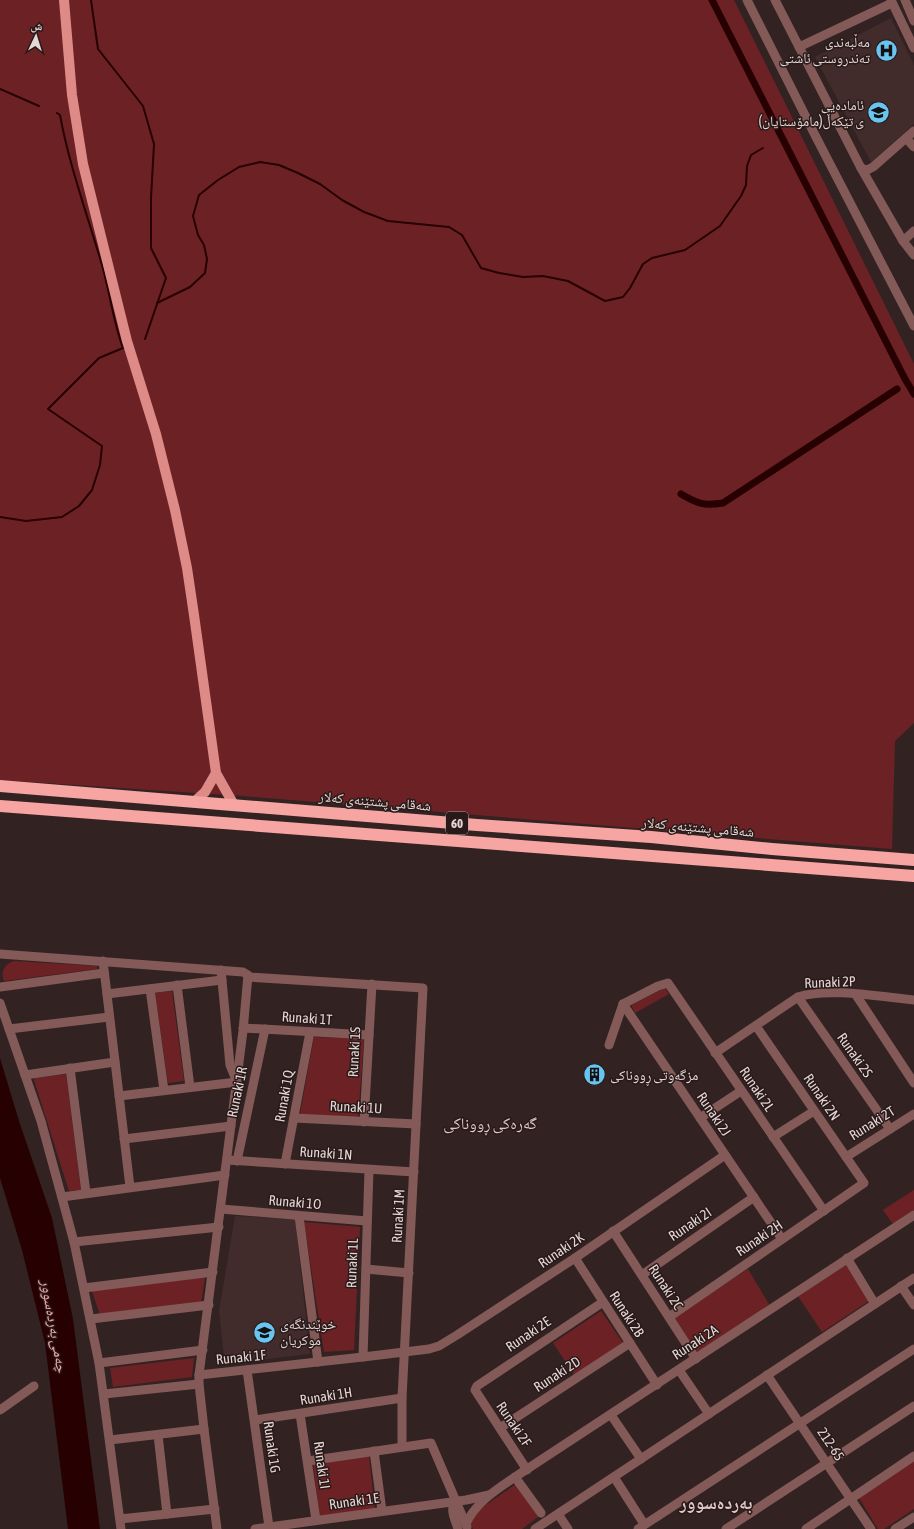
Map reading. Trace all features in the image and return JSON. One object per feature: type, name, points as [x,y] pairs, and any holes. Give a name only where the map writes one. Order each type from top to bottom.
[{"type":"highway","name":"شەقامی پشتێنەی کەلار","points":[[0,786],[558,831],[651,837],[772,849],[914,860]]},
{"type":"highway","name":"60","points":[[0,806],[914,876]]},
{"type":"highway","points":[[557,849],[554,835],[558,831]]},
{"type":"main road","points":[[64,0],[72,95],[82,157],[127,341],[156,434],[182,539],[201,658],[216,773],[234,805]]},
{"type":"main road","points":[[194,802],[205,792],[216,773]]},
{"type":"street","points":[[747,0],[914,326]]},
{"type":"street","points":[[775,0],[860,168],[903,241],[914,255]]},
{"type":"street","points":[[905,0],[914,21]]},
{"type":"street","points":[[799,47],[892,1],[914,48]]},
{"type":"street","points":[[860,168],[865,170],[871,168],[914,131]]},
{"type":"street","points":[[906,138],[914,147]]},
{"type":"street","points":[[903,241],[914,232]]},
{"type":"street","points":[[0,954],[221,970],[243,972],[247,974],[248,977],[237,1082],[199,1379],[217,1529]]},
{"type":"street","points":[[103,961],[130,1188]]},
{"type":"street","points":[[221,970],[230,1065],[237,1082]]},
{"type":"street","points":[[0,987],[104,973]]},
{"type":"street","points":[[248,977],[372,984]]},
{"type":"street","points":[[106,994],[222,980]]},
{"type":"street","name":"Runaki 2L","points":[[624,1004],[658,986],[668,983],[824,1211]]},
{"type":"street","name":"Runaki 1M","points":[[372,984],[423,988],[402,1398],[402,1446]]},
{"type":"street","name":"Runaki 1S","points":[[364,1122],[372,984]]},
{"type":"street","points":[[177,986],[190,1087]]},
{"type":"street","points":[[150,989],[164,1090]]},
{"type":"street","name":"Runaki 2P","points":[[715,1053],[798,997],[807,994],[847,993],[914,1000]]},
{"type":"street","points":[[856,995],[914,1083]]},
{"type":"street","name":"Runaki 2S","points":[[798,997],[890,1129]]},
{"type":"street","points":[[0,1003],[41,1121],[74,1242],[99,1363],[121,1529]]},
{"type":"street","points":[[609,1045],[624,1004]]},
{"type":"street","name":"Runaki 2J","points":[[624,1004],[782,1239]]},
{"type":"street","points":[[9,1029],[109,1017]]},
{"type":"street","name":"Runaki 2N","points":[[756,1026],[864,1184]]},
{"type":"street","name":"Runaki 1T","points":[[243,1028],[369,1035]]},
{"type":"street","name":"Runaki 1R","points":[[237,1161],[265,1029]]},
{"type":"street","name":"Runaki 1Q","points":[[285,1164],[310,1032]]},
{"type":"street","points":[[25,1074],[115,1062]]},
{"type":"street","points":[[70,1068],[86,1193]]},
{"type":"street","points":[[119,1096],[237,1082]]},
{"type":"street","points":[[700,1118],[742,1091]]},
{"type":"street","points":[[773,1137],[814,1111]]},
{"type":"street","name":"Runaki 2T","points":[[846,1157],[914,1114]]},
{"type":"street","name":"Runaki 1U","points":[[294,1118],[416,1124]]},
{"type":"street","points":[[124,1139],[231,1126]]},
{"type":"street","name":"Runaki 2K","points":[[405,1352],[439,1346],[458,1335],[575,1258],[725,1155]]},
{"type":"street","name":"Runaki 1N","points":[[227,1160],[414,1172]]},
{"type":"street","name":"Runaki 1L","points":[[363,1357],[369,1170]]},
{"type":"street","points":[[62,1197],[225,1175]]},
{"type":"street","name":"Runaki 2H","points":[[669,1317],[864,1184]]},
{"type":"street","name":"Runaki 2I","points":[[642,1274],[754,1198]]},
{"type":"street","name":"Runaki 1O","points":[[221,1209],[367,1221]]},
{"type":"street","name":"Runaki 2A","points":[[464,1527],[475,1508],[515,1477],[914,1215]]},
{"type":"street","points":[[299,1216],[318,1362]]},
{"type":"street","points":[[74,1242],[219,1226]]},
{"type":"street","name":"Runaki 2C","points":[[613,1231],[696,1358]]},
{"type":"street","name":"Runaki 2B","points":[[575,1258],[657,1385]]},
{"type":"street","points":[[847,1258],[875,1304]]},
{"type":"street","points":[[366,1269],[409,1273]]},
{"type":"street","points":[[84,1288],[213,1272]]},
{"type":"street","points":[[536,1529],[914,1278]]},
{"type":"street","points":[[901,1286],[914,1305]]},
{"type":"street","name":"Runaki 2E","points":[[476,1394],[475,1390],[477,1386],[603,1302]]},
{"type":"street","points":[[91,1320],[209,1305]]},
{"type":"street","name":"Runaki 2D","points":[[500,1428],[630,1343]]},
{"type":"street","points":[[614,1477],[640,1528],[914,1349]]},
{"type":"street","points":[[99,1363],[203,1350]]},
{"type":"street","name":"Runaki 1F","points":[[104,1394],[247,1370],[405,1352]]},
{"type":"street","name":"Runaki 1G","points":[[247,1370],[270,1527]]},
{"type":"street","points":[[679,1370],[709,1414]]},
{"type":"street","name":"212-65","points":[[767,1375],[852,1498],[871,1529]]},
{"type":"street","points":[[0,1410],[34,1386]]},
{"type":"street","name":"Runaki 2F","points":[[476,1394],[527,1470]]},
{"type":"street","name":"Runaki 1H","points":[[255,1420],[402,1398]]},
{"type":"street","points":[[726,1529],[828,1464],[914,1406]]},
{"type":"street","name":"Runaki 1I","points":[[300,1414],[316,1520]]},
{"type":"street","points":[[611,1415],[641,1459]]},
{"type":"street","points":[[110,1440],[204,1429]]},
{"type":"street","points":[[158,1434],[166,1514]]},
{"type":"street","points":[[308,1461],[402,1446],[431,1443],[456,1500],[452,1513],[464,1527]]},
{"type":"street","points":[[374,1451],[382,1511]]},
{"type":"street","points":[[806,1529],[914,1456]]},
{"type":"street","points":[[515,1477],[541,1513]]},
{"type":"street","name":"Runaki 1E","points":[[255,1529],[481,1497],[492,1494]]},
{"type":"street","points":[[120,1519],[215,1509]]},
{"type":"street","points":[[558,1514],[568,1529]]},
{"type":"street","points":[[895,1529],[914,1517]]},
{"type":"shaded area","points":[[0,0],[734,0],[914,364],[914,723],[895,741],[892,849],[242,796],[0,780]]},
{"type":"shaded area","points":[[891,18],[914,65],[914,124],[871,162],[815,57]]},
{"type":"shaded area","points":[[14,961],[97,966],[97,969],[4,981],[4,968]]},
{"type":"shaded area","points":[[665,988],[669,994],[635,1013],[631,1005]]},
{"type":"shaded area","points":[[172,991],[184,1081],[168,1083],[155,993]]},
{"type":"shaded area","points":[[314,1037],[364,1039],[358,1118],[300,1114]]},
{"type":"shaded area","points":[[66,1074],[81,1190],[69,1191],[34,1080],[36,1078]]},
{"type":"shaded area","points":[[914,1190],[914,1210],[893,1224],[883,1210]]},
{"type":"shaded area","name":"خوێندنگەی موکریان","points":[[235,1216],[295,1219],[310,1354],[225,1364],[219,1311]]},
{"type":"shaded area","points":[[304,1222],[360,1227],[354,1350],[324,1352]]},
{"type":"shaded area","points":[[846,1265],[869,1301],[822,1332],[798,1296]]},
{"type":"shaded area","points":[[748,1269],[770,1306],[698,1353],[674,1317]]},
{"type":"shaded area","points":[[205,1277],[201,1303],[100,1315],[92,1291]]},
{"type":"shaded area","points":[[601,1311],[623,1343],[575,1376],[553,1343]]},
{"type":"shaded area","points":[[194,1358],[192,1377],[113,1387],[110,1368]]},
{"type":"shaded area","points":[[369,1456],[375,1510],[320,1519],[313,1464]]},
{"type":"shaded area","points":[[914,1460],[914,1509],[884,1529],[878,1529],[859,1498]]},
{"type":"shaded area","points":[[516,1484],[538,1517],[522,1529],[473,1529],[470,1523],[480,1509]]},
{"type":"water","points":[[0,1058],[19,1121],[52,1218],[73,1319],[100,1529],[68,1529],[45,1343],[22,1250],[0,1178]]},
{"type":"waterway","points":[[91,0],[98,49],[143,106],[154,144],[151,198],[151,248],[166,278],[145,339]]},
{"type":"waterway","points":[[712,0],[914,394]]},
{"type":"waterway","points":[[0,89],[39,106]]},
{"type":"waterway","name":"چەمی بەردەسوور","points":[[0,517],[26,521],[62,517],[79,506],[92,490],[100,465],[102,446],[48,409],[99,358],[123,348],[102,265],[68,153],[60,115],[57,113]]},
{"type":"waterway","points":[[157,303],[190,287],[205,273],[207,259],[204,245],[198,235],[193,216],[199,195],[218,180],[239,167],[260,162],[279,165],[320,184],[342,200],[364,212],[388,221],[449,227],[462,235],[481,268],[523,277],[543,276],[568,281],[605,301],[623,297],[630,288],[643,264],[652,258],[685,250],[720,226],[741,196],[746,185],[747,166],[751,155],[763,148]]},
{"type":"waterway","points":[[681,494],[701,503],[723,503],[897,389]]},
{"type":"place","name":"مەڵبەندی تەندروستی ئاشتی","points":[[886,50]]},
{"type":"place","name":"ئامادەیی (مامۆستایان)ی تێکەڵ","points":[[879,113]]},
{"type":"place","name":"مزگەوتی ڕووناکی","points":[[595,1075]]},
{"type":"place","name":"خوێندنگەی موکریان","points":[[265,1332]]},
{"type":"district","name":"گەرەکی ڕووناکی","points":[[490,1123]]},
{"type":"district","name":"بەردەسوور","points":[[716,1503]]}]
